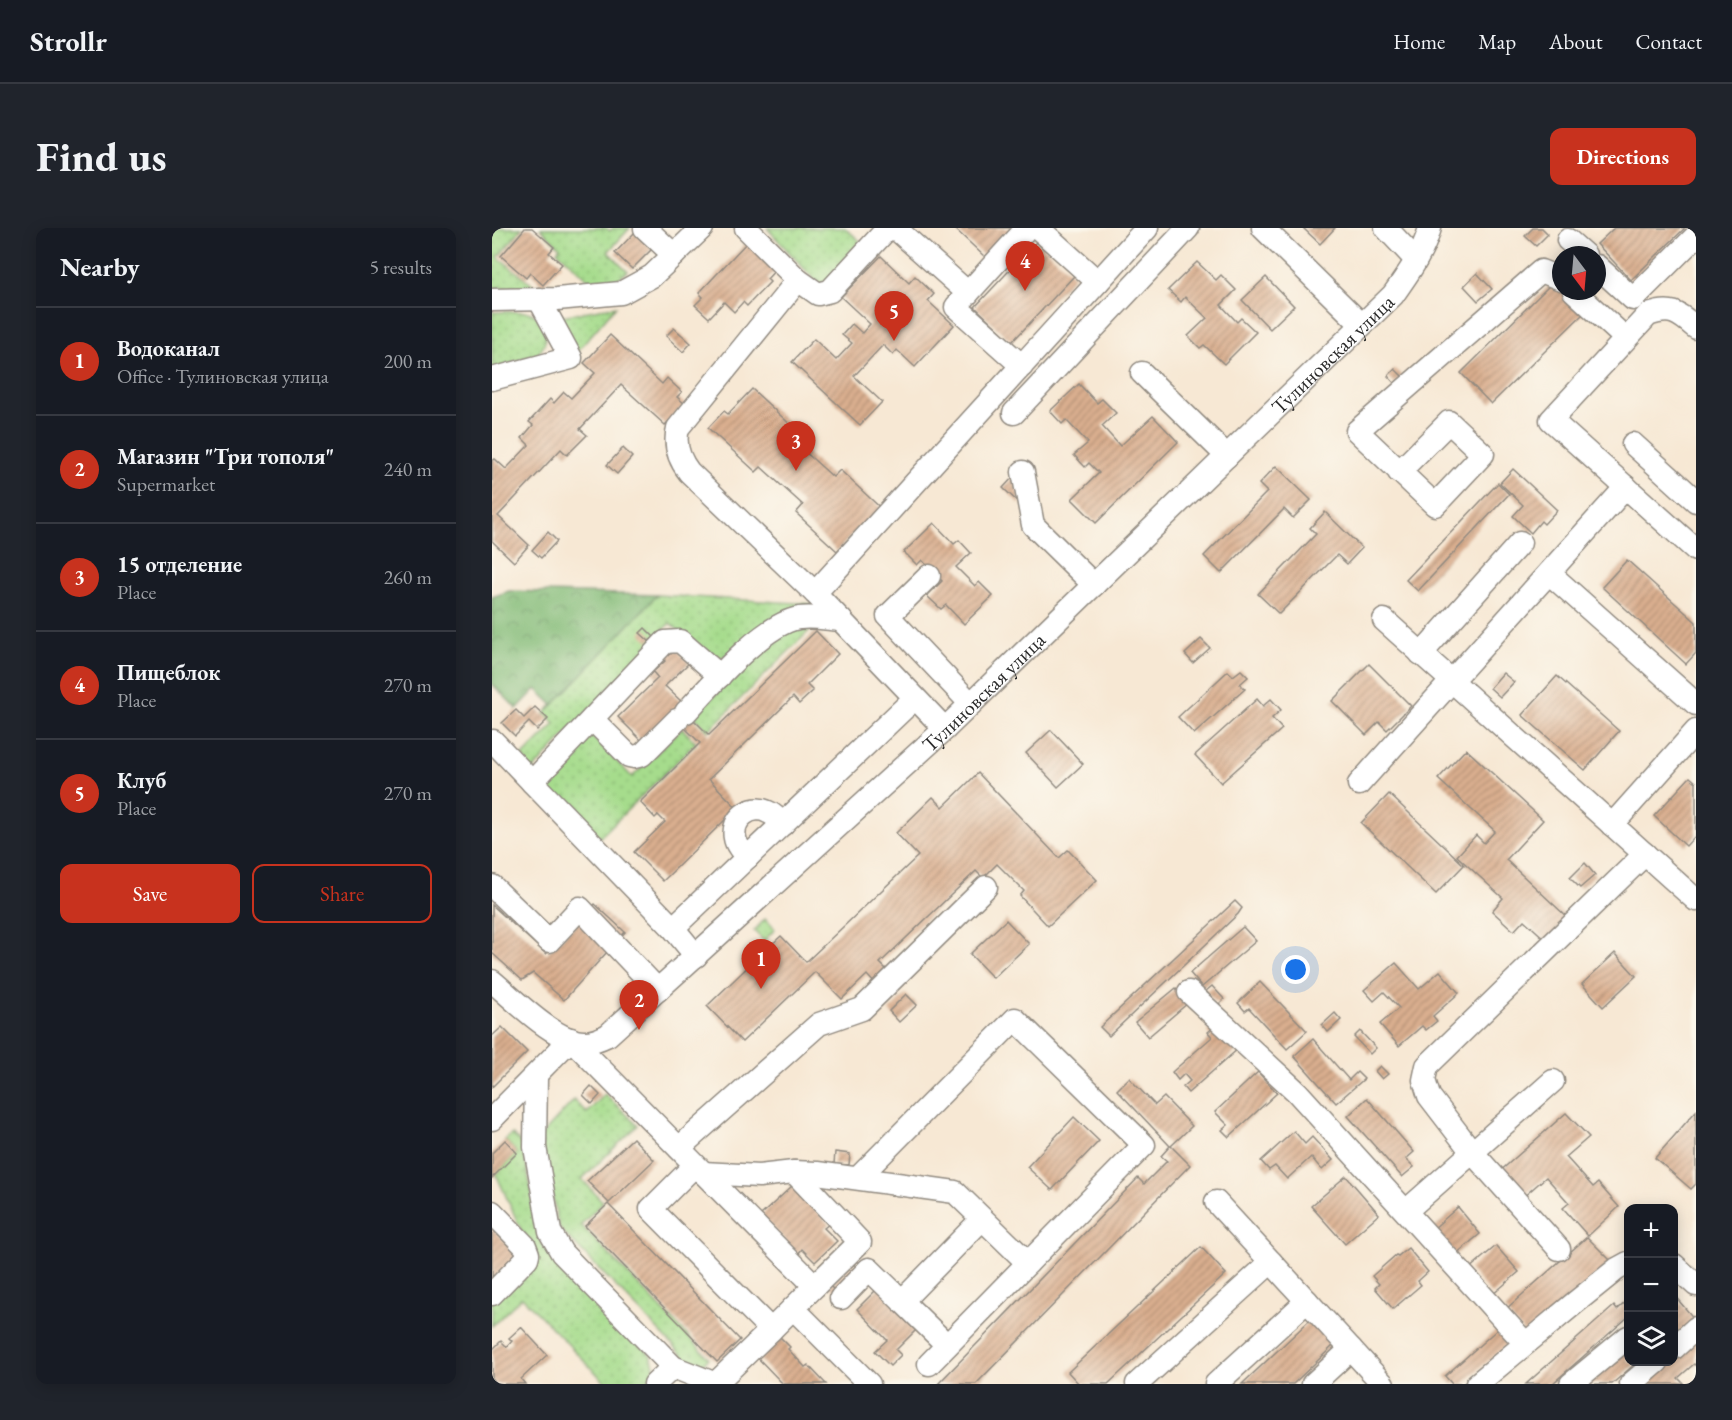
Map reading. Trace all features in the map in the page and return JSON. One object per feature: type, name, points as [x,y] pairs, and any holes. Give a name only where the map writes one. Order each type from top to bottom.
[{"type":"street","points":[[645,228],[674,255]]},
{"type":"street","points":[[492,300],[539,300],[621,293],[652,276],[702,228]]},
{"type":"street","points":[[746,228],[798,280],[818,294],[830,291],[888,228]]},
{"type":"street","points":[[895,228],[968,293]]},
{"type":"street","points":[[1022,366],[956,307],[1027,228]]},
{"type":"street","points":[[1038,228],[1098,282]]},
{"type":"street","points":[[815,593],[1147,228]]},
{"type":"street","points":[[1014,413],[1188,228]]},
{"type":"street","points":[[1263,228],[1362,325]]},
{"type":"street","points":[[1386,228],[1416,260]]},
{"type":"street","name":"Тулиновская улица","points":[[497,993],[548,1028],[571,1039],[583,1043],[608,1035],[945,729],[1393,296],[1416,260],[1430,228]]},
{"type":"street","points":[[1606,274],[1633,299],[1696,236]]},
{"type":"street","points":[[1568,240],[1575,246]]},
{"type":"street","points":[[1399,472],[1357,431],[1541,271],[1552,275]]},
{"type":"street","points":[[798,280],[678,428],[676,442],[679,457],[689,472],[815,593],[945,729]]},
{"type":"street","points":[[1652,280],[1659,311]]},
{"type":"street","points":[[492,379],[572,358],[539,300]]},
{"type":"street","points":[[1584,300],[1625,338]]},
{"type":"street","points":[[1696,328],[1678,313],[1659,311],[1648,315],[1551,420],[1696,550]]},
{"type":"street","points":[[1142,373],[1227,456]]},
{"type":"street","points":[[1633,444],[1696,501]]},
{"type":"street","points":[[1023,472],[1033,525],[1094,585]]},
{"type":"street","points":[[1359,784],[1626,487]]},
{"type":"street","points":[[1421,654],[1520,543]]},
{"type":"street","points":[[1549,573],[1696,704]]},
{"type":"street","points":[[929,576],[888,616],[970,704]]},
{"type":"street","points":[[592,719],[629,756],[642,755],[720,676],[752,647],[784,623],[814,617],[841,620]]},
{"type":"street","points":[[1384,620],[1696,900]]},
{"type":"street","points":[[532,782],[665,642],[680,641],[720,676]]},
{"type":"street","points":[[673,928],[915,698]]},
{"type":"street","points":[[1612,825],[1696,731]]},
{"type":"street","points":[[494,741],[673,928],[696,956]]},
{"type":"street","points":[[748,857],[734,837],[734,829],[741,816],[748,811],[763,810],[770,812],[783,824]]},
{"type":"street","points":[[1559,1249],[1472,1152],[1429,1096],[1424,1080],[1427,1066],[1644,854]]},
{"type":"street","points":[[492,885],[549,941],[580,908],[658,990]]},
{"type":"street","points":[[678,1148],[819,1024],[862,1009],[986,887]]},
{"type":"street","points":[[1189,992],[1297,1092],[1525,1343]]},
{"type":"street","points":[[859,1177],[1015,1019],[1144,1145],[929,1364]]},
{"type":"street","points":[[492,1119],[571,1039],[815,1286]]},
{"type":"street","points":[[536,1076],[535,1147],[550,1232],[562,1253],[673,1367],[716,1384],[860,1242],[794,1172]]},
{"type":"street","points":[[1406,1211],[1553,1081]]},
{"type":"street","points":[[771,1330],[651,1209],[699,1169],[759,1176],[794,1172],[859,1177],[955,1192],[1028,1263]]},
{"type":"street","points":[[1216,1202],[1383,1384]]},
{"type":"street","points":[[492,1212],[525,1246],[528,1254],[525,1260],[493,1290]]},
{"type":"street","points":[[902,1301],[982,1219]]},
{"type":"street","points":[[1137,1384],[1271,1262]]},
{"type":"street","points":[[1477,1384],[1624,1266]]},
{"type":"street","points":[[841,1298],[869,1269],[947,1346]]},
{"type":"street","points":[[1678,1269],[1696,1285]]},
{"type":"street","points":[[1216,1384],[1307,1301]]},
{"type":"street","points":[[793,1308],[869,1384]]},
{"type":"street","points":[[1678,1344],[1696,1328]]},
{"type":"street","points":[[1571,1384],[1624,1340]]},
{"type":"street","points":[[1313,1384],[1351,1349]]},
{"type":"street","points":[[1631,1384],[1653,1366]]},
{"type":"street","points":[[655,1384],[673,1367]]},
{"type":"green space","points":[[492,228],[522,228],[498,257],[535,287],[492,288]]},
{"type":"green space","points":[[540,228],[606,228],[610,231],[613,228],[630,228],[608,252],[628,271],[612,284],[595,286],[557,251],[560,247]]},
{"type":"green space","points":[[767,228],[845,228],[865,245],[831,282],[819,285]]},
{"type":"green space","points":[[616,306],[577,352],[556,317]]},
{"type":"green space","points":[[492,312],[534,314],[543,323],[545,329],[546,336],[542,349],[537,354],[492,370]]},
{"type":"green space","points":[[509,591],[657,595],[553,705],[536,689],[517,709],[492,684],[492,597]]},
{"type":"green space","points":[[657,595],[816,604],[717,660],[711,658],[670,623],[532,771],[520,759],[555,724],[545,713]]},
{"type":"green space","points":[[807,627],[811,629],[708,731],[694,716],[771,639],[783,633]]},
{"type":"green space","points":[[682,728],[696,743],[595,842],[537,784],[589,733],[632,777]]},
{"type":"green space","points":[[765,919],[775,929],[764,941],[754,931]]},
{"type":"green space","points":[[605,1094],[638,1125],[582,1179],[603,1202],[581,1225],[709,1358],[697,1370],[559,1228],[540,1137],[574,1100],[587,1113]]},
{"type":"green space","points":[[512,1134],[522,1144],[542,1244],[649,1353],[654,1370],[644,1384],[607,1384],[522,1297],[492,1326],[492,1293],[532,1254],[496,1174],[517,1153],[505,1140]]},
{"type":"building","points":[[525,228],[532,228],[554,247],[549,253],[562,264],[543,285],[530,273],[526,278],[501,256]]},
{"type":"building","points":[[954,228],[1012,228],[985,257]]},
{"type":"building","points":[[1303,228],[1335,228],[1320,244]]},
{"type":"building","points":[[1533,228],[1542,228],[1548,234],[1536,246],[1525,236]]},
{"type":"building","points":[[1614,228],[1685,228],[1631,280],[1606,254],[1606,246],[1597,244]]},
{"type":"building","points":[[635,232],[652,249],[632,269],[615,253]]},
{"type":"building","points":[[748,241],[777,268],[767,279],[770,282],[747,306],[743,302],[734,312],[724,302],[709,318],[695,305],[703,297],[699,293]]},
{"type":"building","points":[[1037,241],[1074,276],[1012,342],[975,307]]},
{"type":"building","points":[[881,256],[909,283],[915,276],[934,294],[928,301],[954,325],[915,367],[897,350],[893,355],[883,345],[854,376],[882,402],[860,425],[792,362],[814,339],[836,360],[852,343],[842,335],[852,324],[862,333],[870,324],[841,297]]},
{"type":"building","points":[[1197,262],[1216,280],[1221,275],[1236,290],[1221,305],[1237,322],[1241,318],[1256,332],[1224,364],[1204,345],[1200,348],[1188,336],[1207,318],[1185,297],[1181,302],[1168,290]]},
{"type":"building","points":[[1477,273],[1492,289],[1478,301],[1464,286]]},
{"type":"building","points":[[1266,277],[1294,306],[1270,329],[1242,300]]},
{"type":"building","points":[[1552,283],[1552,300],[1573,300],[1585,312],[1491,404],[1461,373]]},
{"type":"building","points":[[674,328],[691,343],[683,352],[666,336]]},
{"type":"building","points":[[610,335],[662,384],[667,378],[682,392],[677,397],[685,404],[665,425],[621,385],[580,429],[587,435],[567,455],[561,449],[498,516],[529,545],[514,562],[492,541],[492,461],[495,459],[506,469],[529,445],[522,438],[533,425],[529,422],[550,399],[554,403],[564,392],[571,398],[595,373],[584,363]]},
{"type":"building","points":[[1395,369],[1403,377],[1395,384],[1388,376]]},
{"type":"building","points":[[1079,384],[1097,403],[1102,399],[1116,413],[1102,426],[1120,446],[1153,416],[1178,442],[1096,523],[1072,499],[1099,473],[1089,463],[1085,467],[1074,455],[1088,443],[1066,420],[1062,424],[1050,411]]},
{"type":"building","points":[[752,389],[809,442],[802,449],[833,477],[840,470],[887,514],[862,542],[853,534],[837,551],[796,513],[803,505],[761,467],[756,472],[708,428],[724,411],[728,414]]},
{"type":"building","points":[[623,448],[632,457],[617,474],[607,465]]},
{"type":"building","points":[[1276,466],[1311,500],[1293,518],[1284,509],[1221,573],[1204,556],[1267,492],[1259,484]]},
{"type":"building","points":[[1513,469],[1557,510],[1544,524],[1541,521],[1531,533],[1513,516],[1523,505],[1500,483]]},
{"type":"building","points":[[1014,476],[1021,505],[1003,488]]},
{"type":"building","points":[[1498,483],[1509,494],[1418,591],[1406,580]]},
{"type":"building","points":[[1325,512],[1362,548],[1347,564],[1337,555],[1279,614],[1258,594],[1316,534],[1310,528]]},
{"type":"building","points":[[934,523],[954,544],[959,540],[971,553],[956,567],[975,586],[979,582],[993,596],[964,624],[946,605],[941,609],[927,596],[942,581],[922,560],[917,565],[904,552]]},
{"type":"building","points":[[548,532],[557,541],[541,558],[532,550]]},
{"type":"building","points":[[1627,560],[1696,622],[1696,653],[1686,664],[1602,587]]},
{"type":"building","points":[[645,628],[654,637],[649,641],[640,633]]},
{"type":"building","points":[[816,631],[838,654],[807,685],[813,691],[799,704],[793,697],[709,779],[737,808],[663,881],[634,852],[665,822],[658,815],[655,818],[640,802],[700,743],[671,714],[643,742],[618,717],[658,678],[653,672],[665,661],[661,658],[668,651],[671,654],[676,649],[689,663],[665,686],[683,703],[680,706],[709,735]]},
{"type":"building","points":[[1201,639],[1210,648],[1193,663],[1185,654]]},
{"type":"building","points":[[1369,664],[1411,706],[1387,730],[1379,722],[1366,735],[1332,701]]},
{"type":"building","points":[[1241,670],[1248,677],[1240,684],[1245,689],[1194,734],[1178,717],[1228,671],[1233,676]]},
{"type":"building","points":[[1503,673],[1514,682],[1500,697],[1490,688]]},
{"type":"building","points":[[1557,676],[1619,731],[1585,770],[1522,715]]},
{"type":"building","points":[[1257,699],[1263,706],[1271,699],[1281,710],[1272,718],[1282,729],[1221,783],[1195,755]]},
{"type":"building","points":[[535,707],[548,719],[537,730],[529,722],[515,736],[502,723],[516,710],[524,718]]},
{"type":"building","points":[[1051,730],[1083,764],[1058,787],[1026,753]]},
{"type":"building","points":[[1466,749],[1543,820],[1506,860],[1568,918],[1547,941],[1524,920],[1514,931],[1492,911],[1503,898],[1457,856],[1476,835],[1484,843],[1495,831],[1438,779]]},
{"type":"building","points":[[978,773],[1059,858],[1068,850],[1097,880],[1048,926],[1020,896],[1024,891],[997,864],[983,878],[976,871],[880,963],[889,972],[876,985],[867,975],[842,999],[815,972],[742,1042],[707,1006],[756,959],[753,957],[765,945],[768,948],[781,936],[806,962],[918,856],[896,833],[933,797],[943,807]]},
{"type":"building","points":[[1690,777],[1696,782],[1696,835],[1686,846],[1654,816]]},
{"type":"building","points":[[1389,794],[1464,865],[1436,894],[1361,823]]},
{"type":"building","points":[[1585,863],[1595,875],[1580,888],[1570,878]]},
{"type":"building","points":[[1235,901],[1242,908],[1238,914],[1109,1036],[1100,1027]]},
{"type":"building","points":[[595,904],[625,932],[564,1000],[533,973],[522,980],[492,953],[492,905],[546,954]]},
{"type":"building","points":[[1006,920],[1029,944],[993,978],[970,954]]},
{"type":"building","points":[[1243,927],[1256,941],[1202,987],[1190,973]]},
{"type":"building","points":[[1615,953],[1636,976],[1603,1007],[1582,984]]},
{"type":"building","points":[[1396,963],[1419,989],[1440,971],[1459,993],[1433,1016],[1437,1021],[1426,1030],[1422,1026],[1399,1046],[1380,1024],[1399,1008],[1384,992],[1374,1001],[1364,990]]},
{"type":"building","points":[[1260,982],[1307,1031],[1287,1049],[1249,1008],[1245,1011],[1238,1003]]},
{"type":"building","points":[[1212,986],[1224,999],[1218,1005],[1206,991]]},
{"type":"building","points":[[1176,988],[1188,1003],[1148,1037],[1135,1022]]},
{"type":"building","points":[[906,994],[917,1005],[899,1022],[889,1011]]},
{"type":"building","points":[[1335,1013],[1341,1020],[1328,1032],[1322,1025]]},
{"type":"building","points":[[1217,1024],[1239,1048],[1188,1093],[1183,1087],[1190,1081],[1184,1074],[1178,1080],[1172,1072],[1212,1037],[1208,1032]]},
{"type":"building","points":[[502,1027],[527,1052],[492,1087],[492,1036]]},
{"type":"building","points":[[1360,1031],[1376,1048],[1370,1054],[1354,1037]]},
{"type":"building","points":[[1313,1039],[1349,1080],[1357,1072],[1364,1079],[1336,1103],[1294,1056]]},
{"type":"building","points":[[1380,1066],[1388,1074],[1382,1079],[1375,1071]]},
{"type":"building","points":[[1258,1072],[1277,1093],[1229,1137],[1222,1130],[1228,1125],[1215,1112]]},
{"type":"building","points":[[1129,1078],[1155,1105],[1164,1097],[1192,1126],[1171,1146],[1190,1165],[976,1384],[938,1384],[1138,1178],[1144,1184],[1167,1161],[1161,1156],[1170,1146],[1117,1090]]},
{"type":"building","points":[[591,1086],[600,1095],[592,1104],[583,1095]]},
{"type":"building","points":[[1367,1098],[1414,1152],[1406,1159],[1414,1167],[1402,1177],[1348,1116]]},
{"type":"building","points":[[1696,1111],[1696,1184],[1691,1189],[1655,1158]]},
{"type":"building","points":[[1566,1113],[1589,1137],[1566,1157],[1593,1187],[1598,1183],[1619,1207],[1588,1236],[1563,1208],[1569,1203],[1546,1177],[1521,1199],[1498,1173]]},
{"type":"building","points":[[1074,1117],[1099,1141],[1052,1190],[1027,1167]]},
{"type":"building","points":[[1294,1131],[1305,1144],[1312,1137],[1333,1160],[1322,1170],[1311,1157],[1287,1179],[1275,1166],[1269,1170],[1261,1161]]},
{"type":"building","points":[[633,1138],[654,1160],[609,1203],[587,1181]]},
{"type":"building","points":[[505,1140],[517,1153],[492,1178],[492,1153]]},
{"type":"building","points":[[835,1152],[850,1154],[849,1165],[834,1164]]},
{"type":"building","points":[[1346,1176],[1379,1214],[1345,1244],[1311,1206]]},
{"type":"building","points":[[792,1186],[829,1224],[824,1228],[837,1241],[815,1262],[802,1249],[798,1254],[761,1215]]},
{"type":"building","points":[[608,1204],[740,1340],[717,1362],[585,1226]]},
{"type":"building","points":[[1458,1207],[1480,1234],[1455,1255],[1433,1229]]},
{"type":"building","points":[[492,1228],[518,1255],[494,1278],[492,1277]]},
{"type":"building","points":[[1587,1237],[1612,1262],[1527,1337],[1505,1310]]},
{"type":"building","points":[[1496,1246],[1519,1272],[1492,1295],[1469,1269]]},
{"type":"building","points":[[1201,1247],[1226,1274],[1108,1384],[1079,1384],[1068,1372]]},
{"type":"building","points":[[1408,1248],[1428,1272],[1418,1281],[1421,1285],[1393,1309],[1375,1288],[1379,1284],[1372,1276],[1396,1255],[1398,1256]]},
{"type":"building","points":[[854,1264],[858,1269],[835,1291],[830,1286]]},
{"type":"building","points":[[880,1286],[919,1327],[896,1350],[901,1355],[890,1366],[875,1351],[887,1340],[857,1309]]},
{"type":"building","points":[[1678,1300],[1696,1321],[1678,1333]]},
{"type":"building","points":[[1624,1304],[1624,1321],[1552,1384],[1526,1384],[1614,1306],[1617,1310]]},
{"type":"building","points":[[1310,1320],[1334,1345],[1293,1384],[1242,1384]]},
{"type":"building","points":[[521,1327],[547,1355],[521,1379],[525,1384],[496,1384],[492,1379],[492,1350],[501,1341],[507,1347],[512,1341],[509,1338]]},
{"type":"building","points":[[1500,1327],[1512,1340],[1463,1384],[1452,1384],[1445,1376]]},
{"type":"building","points":[[777,1334],[805,1367],[808,1365],[826,1384],[783,1384],[755,1355]]},
{"type":"building","points":[[1696,1338],[1696,1366],[1694,1364],[1678,1378],[1684,1384],[1643,1384],[1664,1366],[1678,1366],[1678,1354]]},
{"type":"building","points":[[1624,1352],[1624,1366],[1633,1366],[1612,1384],[1587,1384]]},
{"type":"place","name":"Пищеблок","points":[[1025,291]]},
{"type":"place","name":"Клуб","points":[[894,341]]},
{"type":"place","name":"15 отделение","points":[[796,471]]},
{"type":"place","name":"Водоканал","points":[[761,989]]},
{"type":"place","name":"Магазин \"Три тополя\"","points":[[639,1030]]}]
